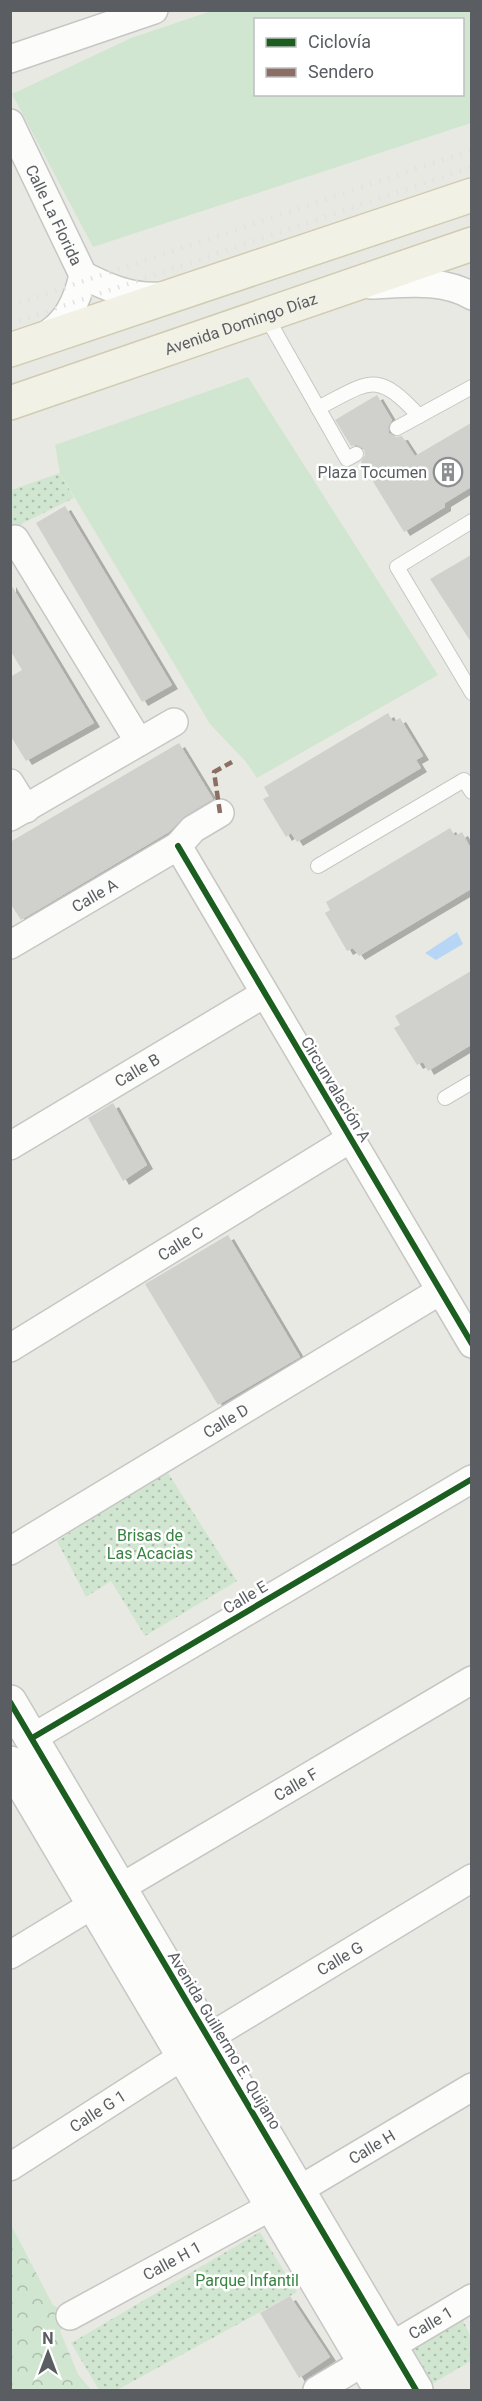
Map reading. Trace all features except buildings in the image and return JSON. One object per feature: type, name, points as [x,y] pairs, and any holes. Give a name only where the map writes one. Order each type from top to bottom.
[{"type":"main road","points":[[23,346],[471,195]]},
{"type":"main road","name":"Avenida Domingo Díaz","points":[[10,403],[74,383],[471,244]]},
{"type":"main road","points":[[10,413],[74,383]]},
{"type":"street","points":[[10,59],[154,10]]},
{"type":"street","name":"Calle La Florida","points":[[10,123],[83,275],[127,294],[150,297],[174,295]]},
{"type":"street","name":"Calle La Florida","points":[[23,346],[53,331],[68,315],[78,296],[83,275]]},
{"type":"street","points":[[357,285],[431,284],[460,290],[471,296]]},
{"type":"street","points":[[15,539],[139,742]]},
{"type":"street","points":[[10,783],[18,813],[174,722]]},
{"type":"street","name":"Calle A","points":[[10,945],[178,846],[193,829],[220,813]]},
{"type":"street","name":"Circunvalación A","points":[[178,846],[471,1344]]},
{"type":"street","name":"Calle B","points":[[10,1146],[264,994]]},
{"type":"street","name":"Calle C","points":[[10,1348],[350,1139]]},
{"type":"street","name":"Calle D","points":[[10,1551],[440,1291]]},
{"type":"street","name":"Calle E","points":[[32,1738],[471,1479]]},
{"type":"street","name":"Calle F","points":[[10,1955],[471,1680]]},
{"type":"street","points":[[10,1702],[32,1738],[107,1896],[377,2354],[416,2391]]},
{"type":"street","points":[[10,1762],[107,1896]]},
{"type":"street","name":"Calle G","points":[[196,2047],[471,1878]]},
{"type":"street","name":"Calle G 1","points":[[10,2167],[196,2047]]},
{"type":"street","name":"Calle H","points":[[285,2198],[471,2086]]},
{"type":"street","name":"Calle H 1","points":[[70,2316],[285,2198]]},
{"type":"street","name":"Calle 1","points":[[317,2391],[471,2298]]},
{"type":"street","points":[[377,2354],[381,2391]]},
{"type":"lane","points":[[266,315],[347,459],[356,454]]},
{"type":"lane","points":[[318,408],[365,384],[382,385],[398,394],[419,416]]},
{"type":"lane","points":[[397,428],[471,387]]},
{"type":"lane","points":[[471,521],[397,567],[471,693]]},
{"type":"lane","points":[[318,866],[464,780],[471,792]]},
{"type":"lane","points":[[445,1098],[471,1082]]},
{"type":"green space","points":[[214,10],[471,11],[471,123],[93,247],[12,94],[131,38]]},
{"type":"green space","points":[[248,377],[438,675],[257,778],[246,762],[210,724],[60,473],[55,445]]},
{"type":"green space","points":[[60,473],[74,498],[11,529],[11,490]]},
{"type":"green space","name":"Brisas de Las Acacias","points":[[168,1473],[237,1581],[145,1636],[111,1581],[86,1597],[57,1541],[112,1505]]},
{"type":"green space","points":[[10,2223],[53,2305],[75,2317],[60,2331],[78,2374],[91,2390],[11,2390]]},
{"type":"green space","name":"Parque Infantil","points":[[260,2232],[297,2292],[117,2390],[99,2390],[71,2343]]},
{"type":"green space","points":[[461,2316],[471,2337],[471,2361],[425,2388],[404,2349]]},
{"type":"water","points":[[457,932],[463,944],[436,960],[425,953]]},
{"type":"railway","points":[[10,306],[472,150]]},
{"type":"railway","points":[[10,324],[472,167]]},
{"type":"marked path","points":[[220,813],[214,772],[232,762]]},
{"type":"cycle path","points":[[178,846],[472,1344]]},
{"type":"cycle path","points":[[32,1738],[472,1479]]},
{"type":"cycle path","name":"Avenida Guillermo E. Quijano","points":[[10,1702],[416,2390]]},
{"type":"place","name":"Plaza Tocumen","points":[[448,472]]}]
